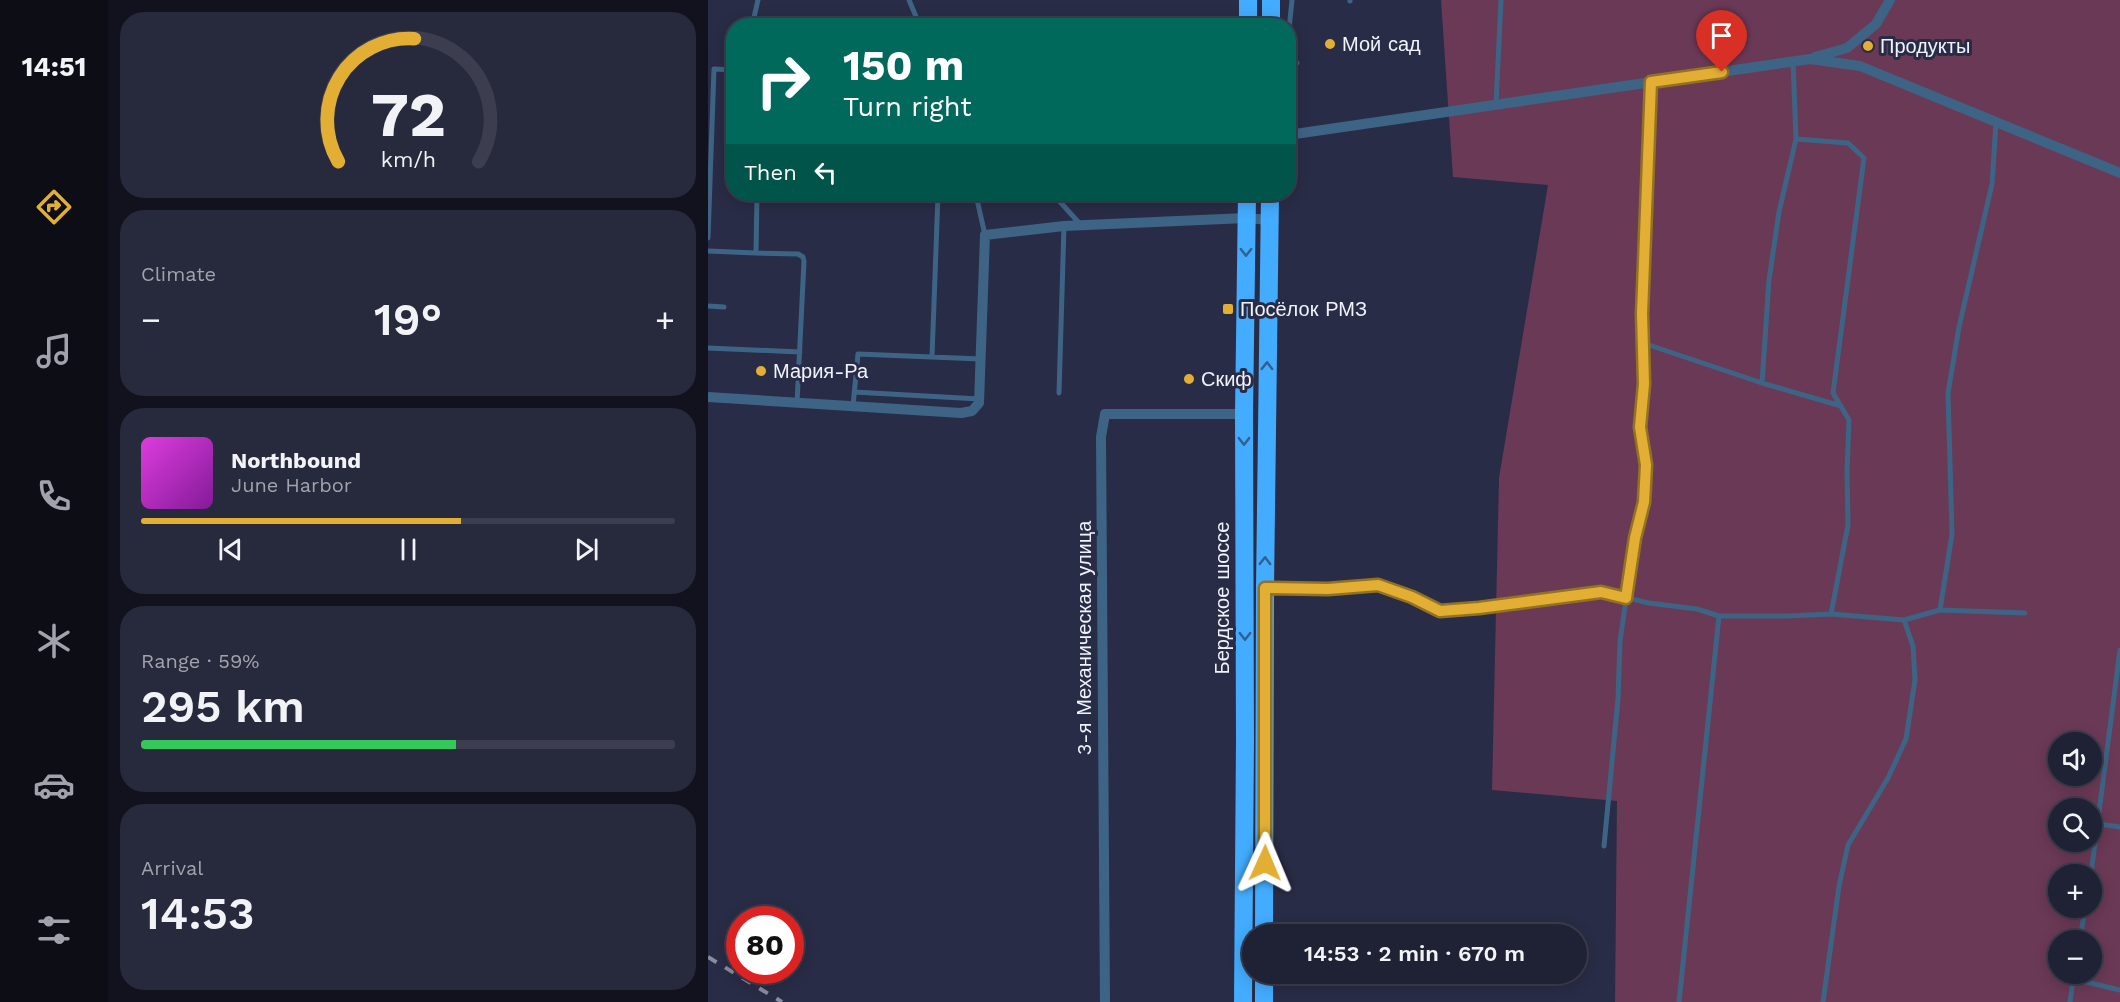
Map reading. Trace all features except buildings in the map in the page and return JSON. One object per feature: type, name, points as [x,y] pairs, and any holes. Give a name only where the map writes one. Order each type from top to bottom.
[{"type":"highway","points":[[1248,0],[1248,18]]},
{"type":"highway","points":[[1271,0],[1271,18]]},
{"type":"highway","name":"Бердское шоссе","points":[[1243,1002],[1247,201]]},
{"type":"highway","points":[[1264,924],[1265,588],[1270,201]]},
{"type":"highway","points":[[1264,984],[1264,1002]]},
{"type":"street","points":[[1296,134],[1810,59],[1847,48],[1876,24],[1890,0]]},
{"type":"street","points":[[1810,59],[1860,66],[2120,173]]},
{"type":"street","points":[[708,398],[972,411],[979,403],[985,235],[1064,226],[1246,218],[1270,220]]},
{"type":"street","name":"3-я Механическая улица","points":[[1105,1002],[1101,437],[1105,414],[1244,414]]},
{"type":"lane","points":[[754,18],[758,0]]},
{"type":"lane","points":[[909,0],[917,18]]},
{"type":"lane","points":[[1290,18],[1292,0]]},
{"type":"lane","points":[[1496,104],[1501,0]]},
{"type":"lane","points":[[1762,383],[1769,280],[1779,212],[1796,139],[1793,61]]},
{"type":"lane","points":[[708,238],[711,68],[726,69]]},
{"type":"lane","points":[[1604,846],[1618,699],[1620,640],[1635,538],[1644,502],[1646,465],[1640,427],[1644,384],[1642,303],[1651,82]]},
{"type":"lane","points":[[1940,610],[1952,534],[1948,393],[1959,327],[1992,184],[1996,122]]},
{"type":"lane","points":[[1796,139],[1848,143],[1864,158],[1833,393],[1849,420],[1848,525],[1831,614]]},
{"type":"lane","points":[[756,253],[757,201]]},
{"type":"lane","points":[[932,357],[938,201]]},
{"type":"lane","points":[[977,201],[985,235]]},
{"type":"lane","points":[[1059,201],[1081,226]]},
{"type":"lane","points":[[1059,393],[1064,226]]},
{"type":"lane","points":[[708,251],[803,256],[797,403]]},
{"type":"lane","points":[[708,306],[724,307]]},
{"type":"lane","points":[[1643,343],[1762,383],[1841,406]]},
{"type":"lane","points":[[708,348],[800,352]]},
{"type":"lane","points":[[853,406],[858,354],[981,359]]},
{"type":"lane","points":[[854,392],[979,399]]},
{"type":"lane","points":[[1265,588],[1328,589],[1378,585],[1412,597],[1440,611],[1601,592],[1649,603],[1697,609],[1719,616],[1831,614],[1904,620],[1940,610],[2025,613]]},
{"type":"lane","points":[[1679,1002],[1719,616]]},
{"type":"lane","points":[[1823,1002],[1839,886],[1848,845],[1888,778],[1906,739],[1915,680],[1913,646],[1904,620]]},
{"type":"lane","points":[[2102,799],[2120,650]]},
{"type":"lane","points":[[2102,825],[2120,828]]},
{"type":"lane","points":[[2070,1002],[2073,984]]},
{"type":"lane","points":[[2100,984],[2120,990]]},
{"type":"shaded area","points":[[1441,0],[2120,0],[2120,1002],[1615,1002],[1617,801],[1492,790],[1499,478],[1548,185],[1453,177]]},
{"type":"railway","points":[[708,957],[782,1002]]},
{"type":"place","name":"Мой сад","points":[[1330,44]]},
{"type":"place","name":"Продукты","points":[[1868,46]]},
{"type":"place","name":"Посёлок РМЗ","points":[[1228,309]]},
{"type":"place","name":"Мария-Ра","points":[[761,371]]},
{"type":"place","name":"Скиф","points":[[1189,379]]},
{"type":"route","points":[[1265,863],[1265,588],[1328,589],[1378,585],[1412,597],[1440,611],[1601,592],[1626,598],[1635,538],[1644,502],[1646,465],[1640,427],[1644,384],[1642,314],[1651,82],[1722,72]]}]
